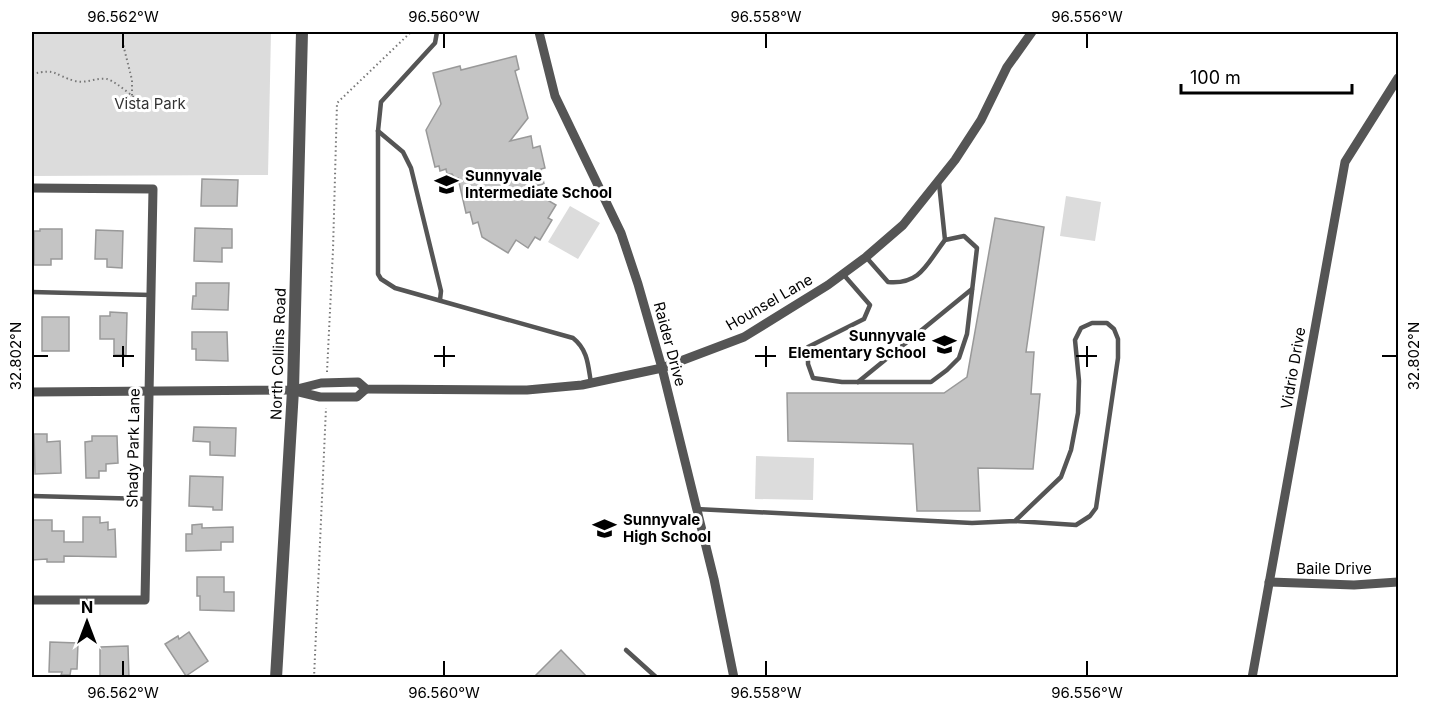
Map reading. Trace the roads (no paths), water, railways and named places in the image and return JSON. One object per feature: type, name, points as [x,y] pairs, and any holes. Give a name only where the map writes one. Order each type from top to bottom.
[{"type":"street","name":"North Collins Road","points":[[276,678],[293,390],[302,32]]},
{"type":"street","name":"Raider Drive","points":[[539,32],[555,96],[621,233],[662,368],[714,579],[734,678]]},
{"type":"street","name":"Hounsel Lane","points":[[293,390],[327,383],[358,382],[366,389],[527,390],[591,383],[662,368],[744,337],[843,274],[867,257],[903,225],[939,182],[981,120],[1007,67],[1032,32]]},
{"type":"street","name":"Vidrio Drive","points":[[1252,678],[1345,162],[1398,78]]},
{"type":"street","name":"Shady Park Lane","points":[[32,188],[153,189],[145,600],[32,600]]},
{"type":"street","name":"Hounsel Lane","points":[[293,390],[326,398],[357,398],[366,389]]},
{"type":"street","points":[[32,392],[293,390]]},
{"type":"street","name":"Baile Drive","points":[[1269,582],[1354,585],[1398,582]]},
{"type":"lane","points":[[437,32],[435,43],[381,102],[378,131],[378,274],[387,284],[395,288],[573,338],[579,343],[586,356],[591,383]]},
{"type":"lane","points":[[378,131],[403,152],[411,168],[441,291],[440,300]]},
{"type":"lane","points":[[939,182],[945,240]]},
{"type":"lane","points":[[843,274],[870,306],[864,319],[808,347],[808,364],[813,378],[858,381],[931,381],[947,370],[959,358],[968,334],[977,248],[964,236],[945,240],[917,278],[900,284],[888,282],[867,257]]},
{"type":"lane","points":[[858,381],[973,288]]},
{"type":"lane","points":[[32,292],[151,295]]},
{"type":"lane","points":[[696,509],[972,523],[1015,521],[1076,525],[1090,516],[1096,508],[1118,358],[1118,339],[1114,329],[1107,323],[1092,323],[1081,328],[1075,340],[1079,381],[1078,413],[1071,450],[1060,477],[1015,521]]},
{"type":"lane","points":[[32,496],[147,499]]},
{"type":"lane","points":[[626,650],[657,678]]},
{"type":"place","name":"Sunnyvale Intermediate School","points":[[447,184]]},
{"type":"place","name":"Sunnyvale Elementary School","points":[[944,344]]},
{"type":"place","name":"Sunnyvale High School","points":[[605,528]]},
{"type":"park label","name":"Vista Park","points":[[150,103]]}]
